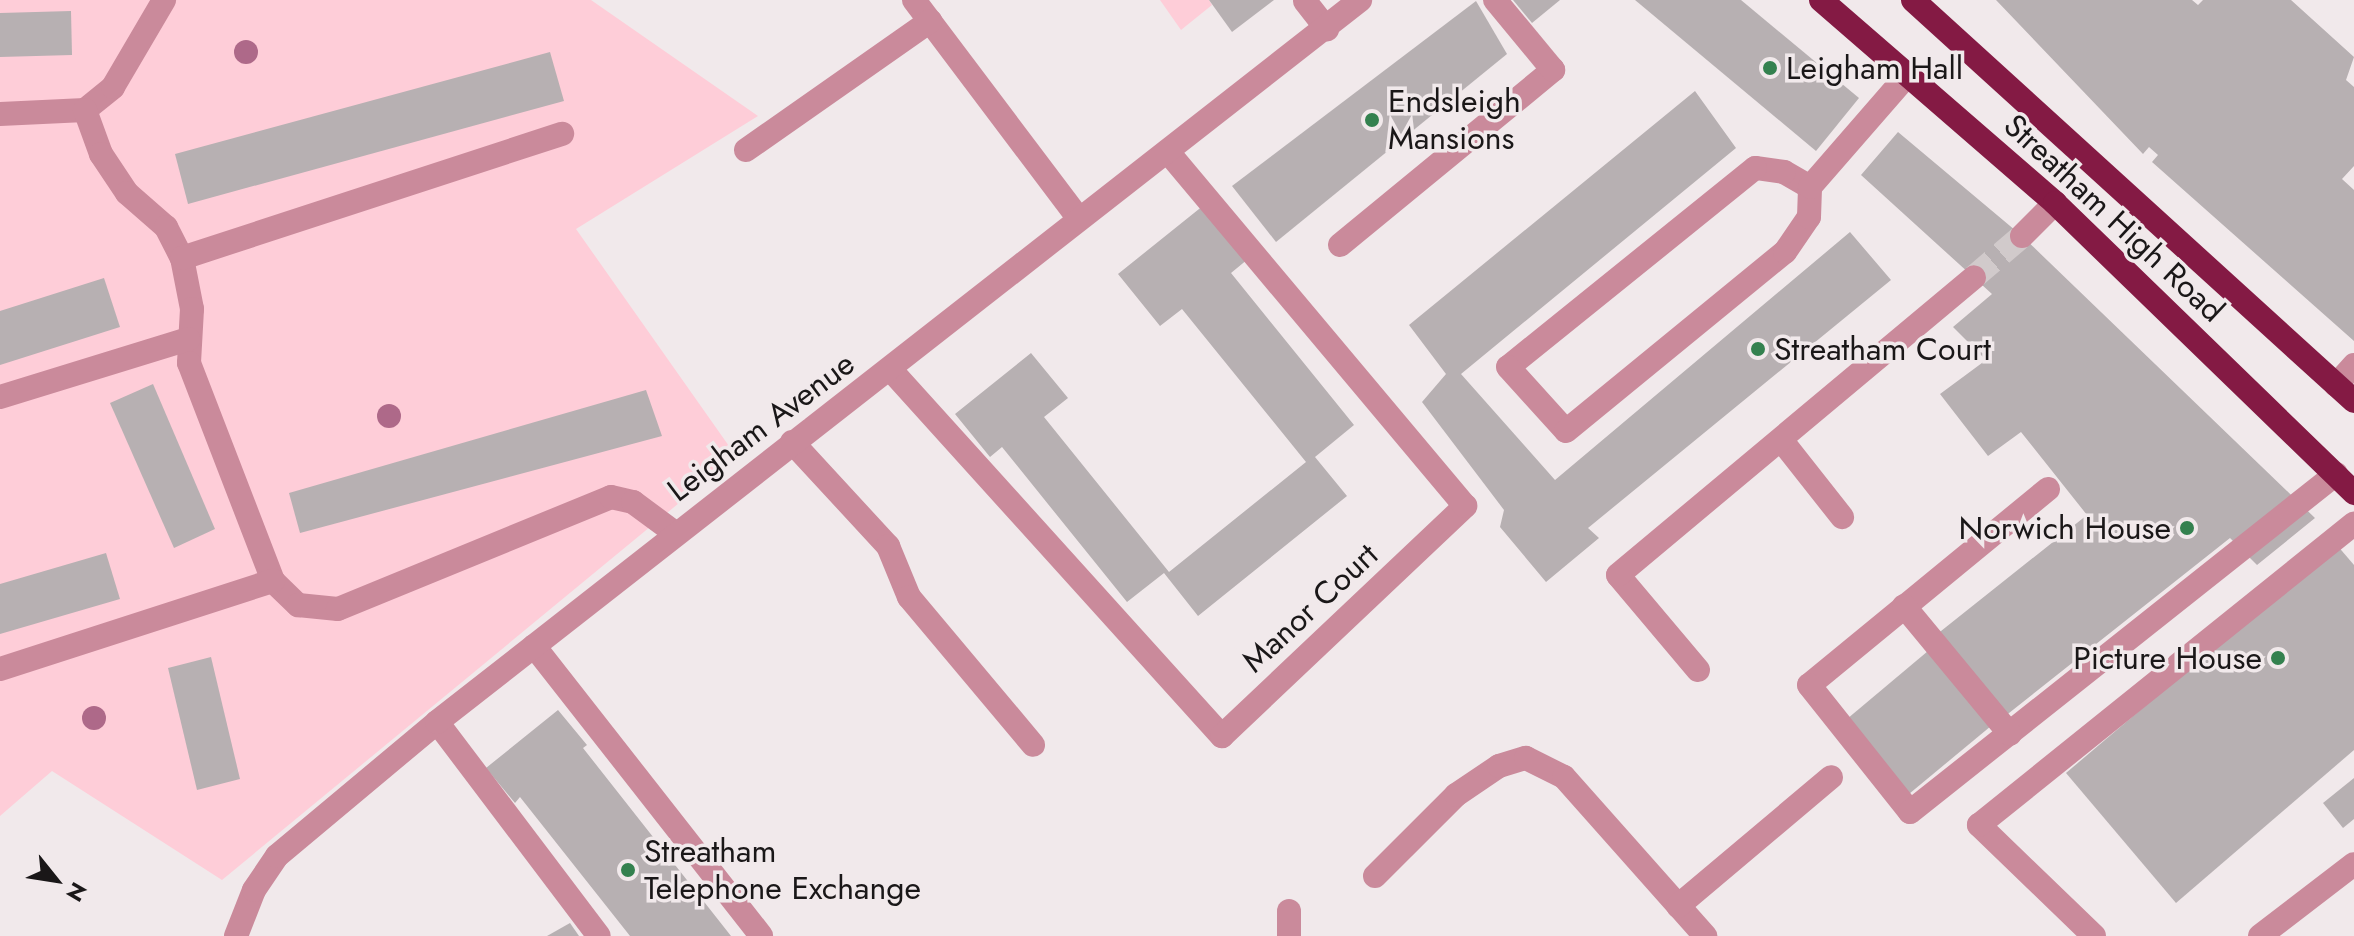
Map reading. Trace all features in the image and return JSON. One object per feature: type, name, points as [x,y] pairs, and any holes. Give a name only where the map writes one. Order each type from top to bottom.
[{"type":"highway","name":"Streatham High Road","points":[[1821,0],[1909,73],[2055,203],[2354,493]]},
{"type":"highway","name":"Streatham High Road","points":[[1913,0],[2345,393]]},
{"type":"street","points":[[0,114],[85,110],[113,87],[164,0]]},
{"type":"street","points":[[914,0],[1079,219]]},
{"type":"street","name":"Leigham Avenue","points":[[236,936],[254,890],[277,856],[437,722],[675,533],[1327,29],[1360,0]]},
{"type":"street","points":[[1340,245],[1553,70],[1495,0]]},
{"type":"street","points":[[1305,1],[1327,29]]},
{"type":"street","points":[[746,150],[930,21]]},
{"type":"street","points":[[1810,187],[1784,172],[1755,168],[1508,367],[1566,431],[1785,252],[1809,217],[1810,187],[1909,73]]},
{"type":"street","points":[[85,110],[110,167],[127,193],[166,227],[182,258],[192,309],[189,363],[273,581],[298,605],[338,609],[611,497],[633,502],[675,533]]},
{"type":"street","points":[[182,258],[562,134]]},
{"type":"street","name":"Manor Court","points":[[890,369],[1222,736],[1465,506],[1167,151]]},
{"type":"street","points":[[2022,236],[2055,203]]},
{"type":"street","points":[[1698,670],[1618,575],[1782,441],[1974,277]]},
{"type":"street","points":[[0,397],[188,339]]},
{"type":"street","points":[[2345,393],[2354,365]]},
{"type":"street","points":[[1782,441],[1842,517]]},
{"type":"street","points":[[792,442],[888,546],[909,597],[1033,745]]},
{"type":"street","points":[[2048,489],[1809,685],[1910,812],[2336,474]]},
{"type":"street","points":[[2094,936],[1979,825],[2354,523]]},
{"type":"street","points":[[0,669],[273,581]]},
{"type":"street","points":[[1904,606],[2010,734]]},
{"type":"street","points":[[534,646],[761,936]]},
{"type":"street","points":[[437,722],[599,936]]},
{"type":"street","points":[[1375,876],[1456,795],[1499,766],[1526,758],[1564,777],[1705,936]]},
{"type":"street","points":[[1678,906],[1831,777]]},
{"type":"street","points":[[2260,936],[2354,864]]},
{"type":"street","points":[[1289,911],[1289,936]]},
{"type":"shaded area","points":[[0,0],[591,0],[758,116],[576,229],[736,456],[222,880],[52,771],[0,816]]},
{"type":"shaded area","points":[[1160,0],[1209,0],[1212,5],[1181,30]]},
{"type":"building","points":[[1209,0],[1274,0],[1232,32]]},
{"type":"building","points":[[1513,0],[1560,0],[1532,23]]},
{"type":"building","name":"Leigham Hall","points":[[1635,0],[1741,0],[1859,98],[1816,151]]},
{"type":"building","points":[[1996,0],[2192,0],[2198,5],[2203,0],[2291,0],[2354,57],[2346,80],[2354,87],[2354,166],[2342,179],[2354,190],[2354,341],[2152,162],[2158,155],[2149,147],[2143,154]]},
{"type":"building","name":"Endsleigh Mansions","points":[[1476,1],[1507,54],[1276,242],[1232,186]]},
{"type":"building","points":[[71,11],[72,55],[0,57],[0,13]]},
{"type":"building","points":[[550,52],[564,101],[188,204],[175,154]]},
{"type":"building","name":"Streatham Court","points":[[1695,91],[1736,148],[1461,374],[1555,480],[1850,232],[1891,280],[1588,528],[1599,538],[1546,582],[1500,527],[1504,510],[1422,402],[1446,374],[1409,325]]},
{"type":"building","name":"Norwich House","points":[[1898,132],[2022,236],[2315,518],[2257,565],[2230,538],[2004,717],[1936,635],[2087,515],[2021,432],[1988,456],[1940,394],[1986,360],[1953,327],[1992,294],[1861,175]]},
{"type":"building","points":[[1204,205],[1248,259],[1231,273],[1354,425],[1315,457],[1347,496],[1198,616],[1164,573],[1127,602],[1002,447],[990,457],[955,414],[1031,353],[1068,398],[1044,417],[1169,572],[1306,462],[1182,309],[1160,326],[1118,274]]},
{"type":"building","points":[[104,278],[120,327],[0,365],[0,311]]},
{"type":"building","points":[[153,384],[215,529],[174,548],[110,403]]},
{"type":"building","points":[[646,390],[662,436],[300,533],[289,493]]},
{"type":"building","name":"Picture House","points":[[2336,544],[2354,565],[2354,750],[2176,903],[2066,773]]},
{"type":"building","points":[[106,553],[120,599],[0,634],[0,584]]},
{"type":"building","points":[[1928,651],[1991,726],[1909,794],[1847,719]]},
{"type":"building","points":[[211,657],[240,779],[197,790],[168,668]]},
{"type":"building","name":"Streatham Telephone Exchange","points":[[558,710],[587,745],[583,748],[731,936],[630,936],[520,797],[515,803],[486,768]]},
{"type":"building","points":[[2354,778],[2354,819],[2343,828],[2323,803]]},
{"type":"building","points":[[570,923],[579,936],[547,936]]},
{"type":"tunnel","points":[[1974,277],[2022,236]]},
{"type":"place","name":"Leigham Hall","points":[[1770,68]]},
{"type":"place","name":"Endsleigh Mansions","points":[[1372,120]]},
{"type":"place","name":"Streatham Court","points":[[1758,349]]},
{"type":"place","name":"Norwich House","points":[[2187,528]]},
{"type":"place","name":"Picture House","points":[[2278,658]]},
{"type":"place","name":"Streatham Telephone Exchange","points":[[628,870]]}]
